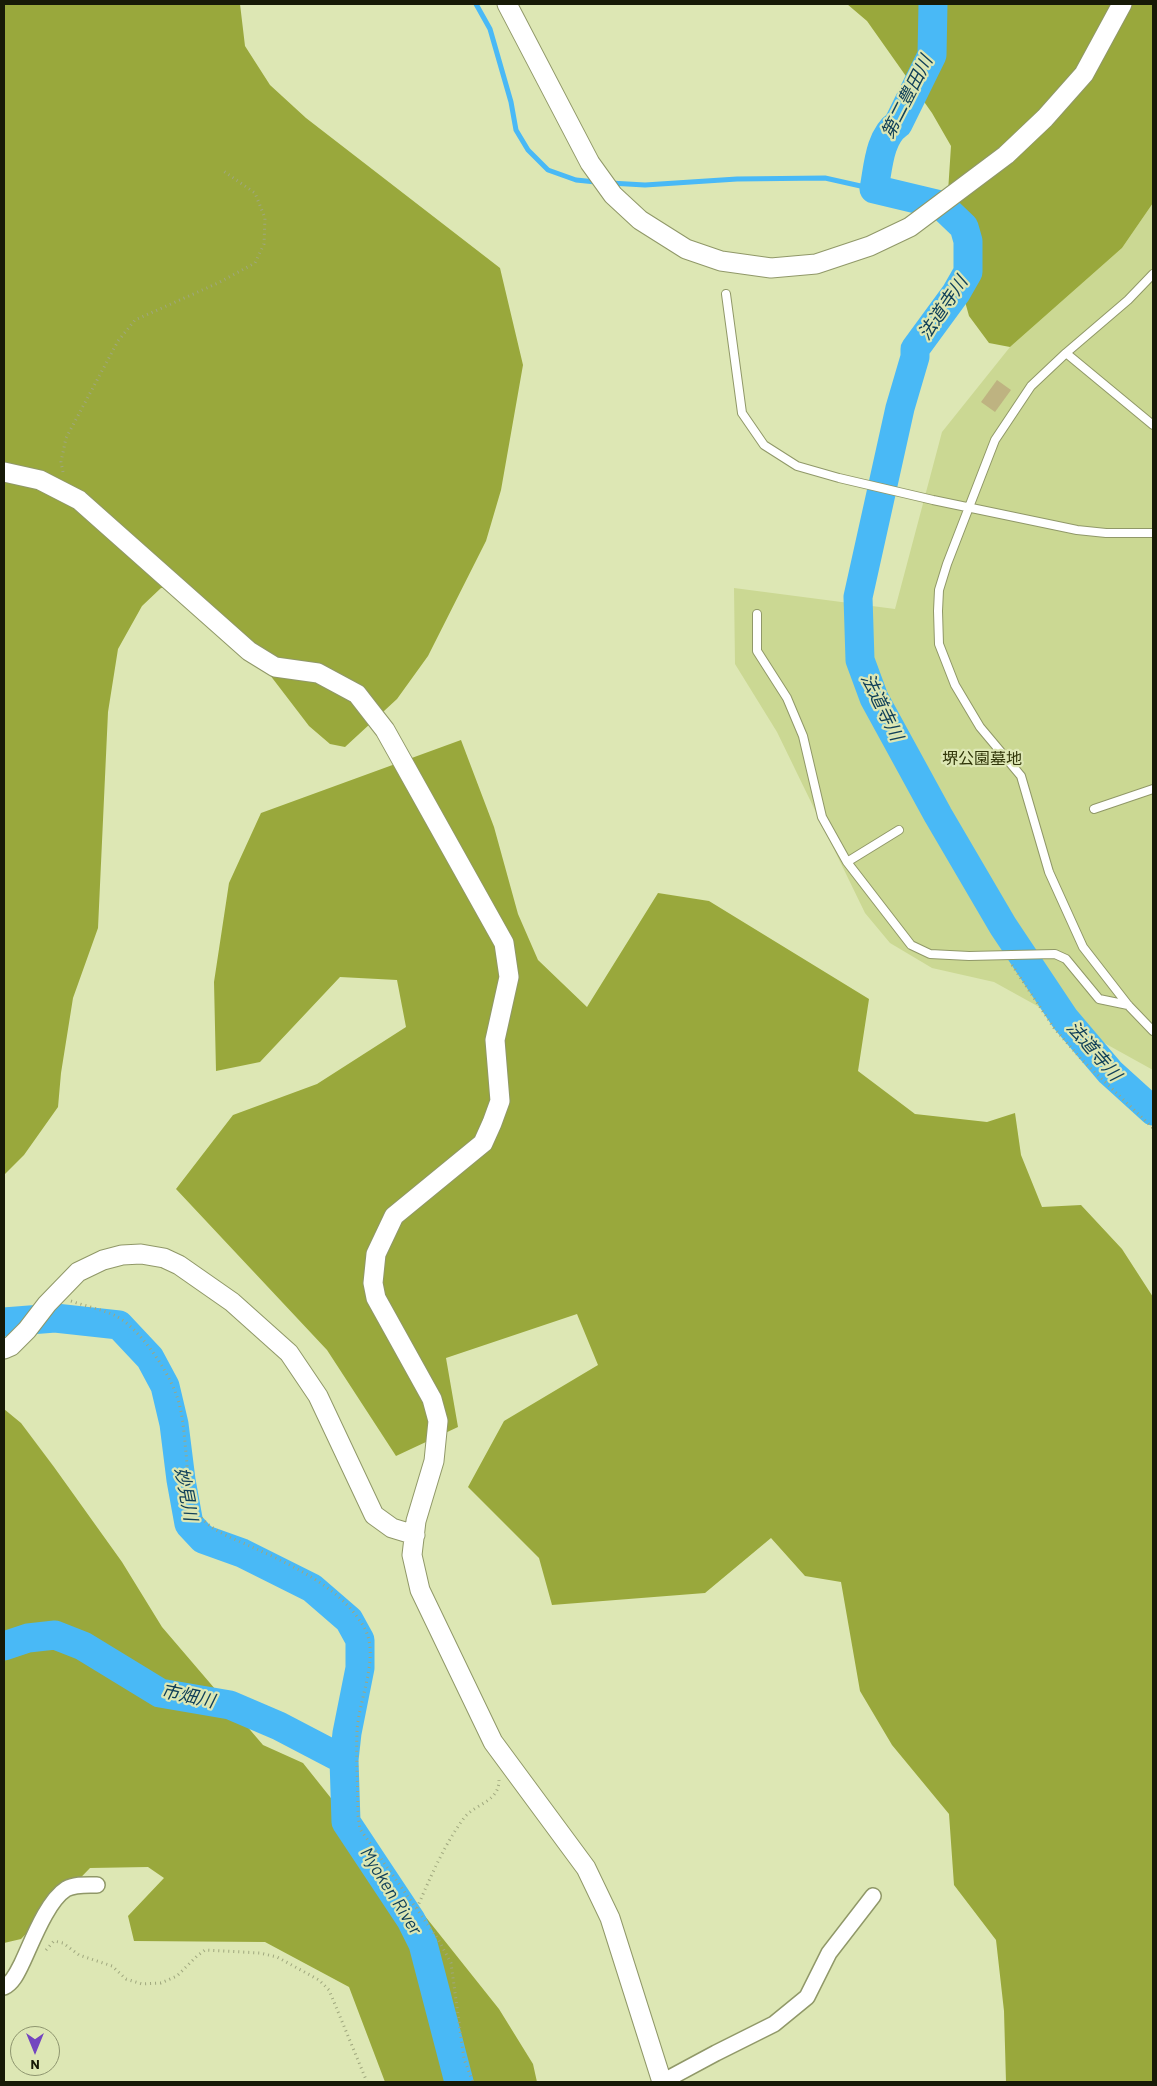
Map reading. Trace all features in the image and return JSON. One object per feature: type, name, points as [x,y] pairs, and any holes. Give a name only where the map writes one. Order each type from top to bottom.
[{"type":"street","points":[[507,4],[590,163],[613,195],[640,220],[686,249],[721,261],[771,268],[816,264],[870,246],[910,227],[1013,149],[1045,118],[1084,74],[1122,4]]},
{"type":"street","points":[[4,472],[40,480],[79,500],[249,651],[275,667],[318,673],[357,694],[385,730],[504,943],[509,976],[495,1040],[500,1101],[492,1123],[483,1143],[394,1216],[376,1254],[373,1283],[376,1298],[432,1399],[438,1421],[434,1462],[416,1521],[412,1555],[420,1590],[493,1742],[586,1868],[610,1918],[662,2082],[716,2052],[774,2024],[807,1997],[829,1953],[873,1896]]},
{"type":"street","points":[[4,1349],[11,1346],[27,1330],[51,1300],[78,1272],[103,1260],[122,1255],[141,1254],[164,1258],[179,1265],[232,1302],[289,1353],[318,1396],[374,1515],[392,1528],[415,1535]]},
{"type":"street","points":[[4,1987],[9,1984],[20,1967],[56,1899],[66,1889],[80,1885],[96,1885]]},
{"type":"lane","points":[[1152,278],[1066,352],[1031,386],[995,440],[947,564],[939,590],[939,644],[955,686],[980,727],[1021,776],[1049,872],[1083,947],[1128,1005],[1153,1031]]},
{"type":"lane","points":[[726,294],[742,413],[764,445],[797,466],[933,500],[1077,530],[1106,533],[1153,533]]},
{"type":"lane","points":[[1066,352],[1153,425]]},
{"type":"lane","points":[[757,614],[757,651],[790,706],[803,736],[822,817],[847,862],[912,945],[930,954],[1007,956],[1055,954],[1066,959],[1099,999],[1128,1005]]},
{"type":"lane","points":[[1094,809],[1153,789]]},
{"type":"lane","points":[[847,862],[899,830]]},
{"type":"path","points":[[68,494],[61,462],[66,438],[118,341],[135,320],[218,283],[255,263],[264,244],[265,218],[255,193],[222,170]]},
{"type":"path","points":[[1007,956],[1054,1028],[1080,1059],[1153,1128]]},
{"type":"path","points":[[51,1300],[114,1315],[138,1334],[163,1368],[176,1393],[192,1501],[199,1515],[211,1527],[321,1584],[339,1597],[365,1629],[369,1640],[370,1656],[357,1730],[358,1815],[360,1829],[438,1939],[451,1963],[464,2059],[473,2082]]},
{"type":"path","points":[[416,1908],[436,1865],[465,1816],[493,1797],[499,1789],[499,1778]]},
{"type":"path","points":[[43,1953],[54,1941],[63,1943],[79,1954],[112,1966],[126,1979],[142,1984],[161,1983],[178,1976],[197,1956],[206,1950],[260,1953],[276,1957],[319,1980],[329,1990],[367,2082]]},
{"type":"green space","points":[[4,4],[240,4],[245,46],[270,85],[306,118],[500,268],[523,365],[501,490],[486,541],[428,656],[397,699],[345,747],[330,744],[309,726],[227,622],[203,598],[179,588],[161,588],[142,606],[118,649],[108,712],[98,928],[73,998],[61,1073],[58,1107],[24,1155],[4,1175]]},
{"type":"green space","points":[[847,4],[1153,4],[1153,203],[1122,248],[1010,347],[989,343],[969,316],[961,287],[958,238],[948,192],[951,146],[932,113],[867,21]]},
{"type":"green space","name":"堺公園墓地","points":[[1153,203],[1153,1070],[994,982],[932,968],[890,943],[865,913],[777,732],[735,664],[734,588],[895,609],[942,432],[1010,347],[1122,248]]},
{"type":"green space","points":[[461,740],[494,827],[518,914],[538,960],[587,1007],[658,893],[709,901],[869,999],[858,1071],[915,1114],[987,1122],[1015,1113],[1021,1155],[1042,1207],[1081,1205],[1122,1249],[1153,1297],[1153,2082],[1006,2082],[1004,2011],[996,1940],[954,1885],[949,1814],[892,1745],[860,1691],[841,1582],[805,1576],[771,1538],[705,1593],[552,1605],[539,1558],[468,1487],[504,1421],[598,1365],[577,1314],[446,1358],[458,1427],[396,1456],[327,1350],[176,1189],[233,1115],[317,1084],[406,1027],[397,980],[340,977],[260,1062],[216,1071],[214,982],[229,883],[261,813]]},
{"type":"green space","points":[[4,1409],[21,1423],[54,1467],[122,1562],[162,1627],[263,1745],[303,1763],[499,2009],[533,2064],[537,2082],[385,2082],[349,1987],[265,1942],[134,1941],[128,1916],[164,1878],[148,1867],[90,1868],[21,1939],[4,1943]]},
{"type":"building","points":[[997,380],[1011,390],[995,412],[981,402]]},
{"type":"waterway","points":[[476,4],[490,29],[511,102],[516,130],[528,150],[548,170],[576,180],[596,182]]},
{"type":"waterway","name":"法道寺川","points":[[933,4],[932,55],[898,124],[883,145],[874,189],[941,205],[964,227],[968,241],[968,272],[956,293],[915,349],[915,357],[900,408],[858,597],[860,660],[874,698],[938,815],[1003,926],[1065,1019],[1110,1072],[1153,1111]]},
{"type":"waterway","points":[[610,183],[645,185],[737,179],[825,178],[874,189]]},
{"type":"waterway","name":"妙見川","points":[[4,1322],[55,1318],[119,1325],[150,1358],[165,1386],[174,1424],[189,1524],[203,1539],[242,1553],[312,1588],[349,1620],[360,1640],[360,1668],[347,1733],[344,1760],[346,1822],[411,1920],[423,1944],[459,2082]]},
{"type":"waterway","name":"市畑川","points":[[4,1646],[28,1638],[55,1635],[83,1646],[160,1693],[230,1705],[279,1726],[344,1760]]},
{"type":"water label","name":"第二豊田川","points":[[907,97]]},
{"type":"water label","name":"Myoken River","points":[[391,1891]]}]
